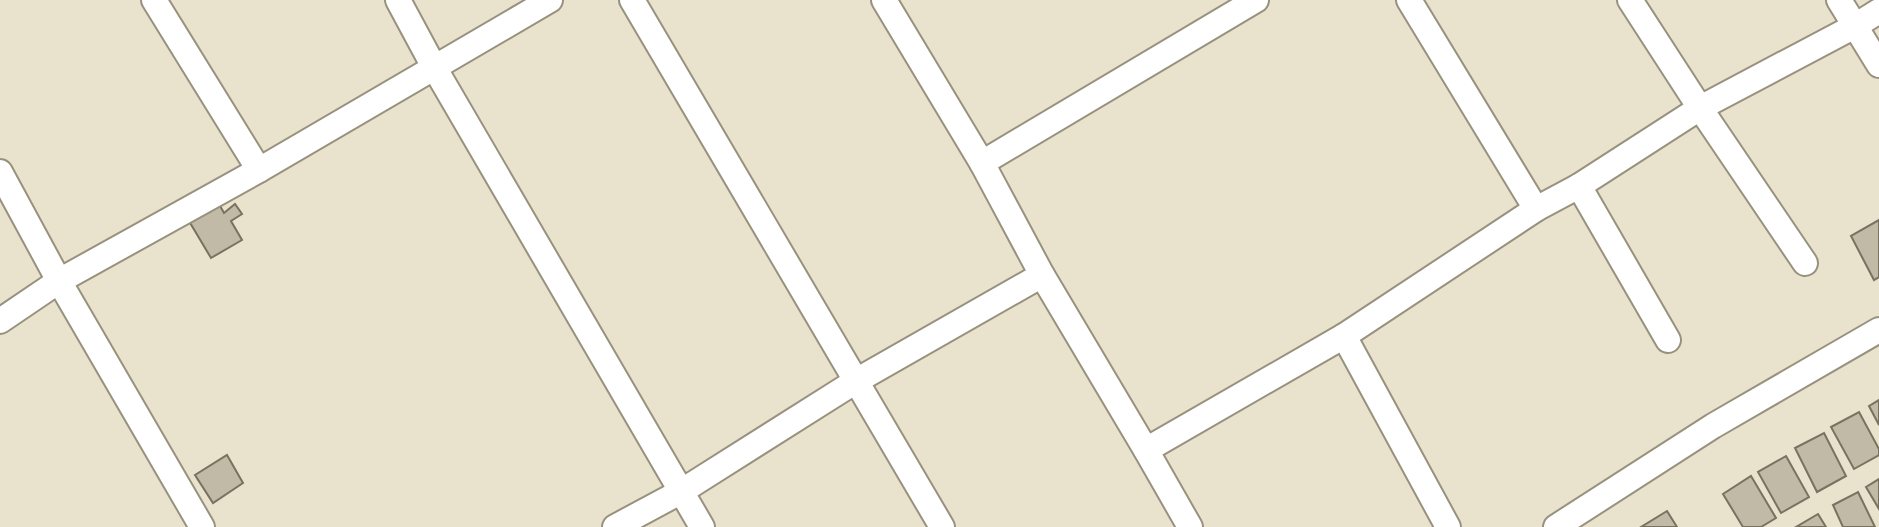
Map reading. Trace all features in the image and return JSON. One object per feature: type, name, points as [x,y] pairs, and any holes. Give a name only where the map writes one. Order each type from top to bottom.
[{"type":"street","points":[[154,0],[259,170]]},
{"type":"street","points":[[398,0],[702,527]]},
{"type":"street","points":[[0,321],[60,281],[259,170],[550,0]]},
{"type":"street","points":[[632,0],[942,527]]},
{"type":"street","points":[[884,0],[982,163],[1042,275],[1189,527]]},
{"type":"street","points":[[982,163],[1256,0]]},
{"type":"street","points":[[1409,0],[1536,209]]},
{"type":"street","points":[[1630,0],[1805,263]]},
{"type":"street","points":[[1839,0],[1879,65]]},
{"type":"street","points":[[1146,450],[1344,335],[1536,209],[1579,186],[1700,108],[1879,12]]},
{"type":"street","points":[[0,172],[202,527]]},
{"type":"street","points":[[1579,186],[1668,340]]},
{"type":"street","points":[[615,527],[682,491],[856,381],[1042,275]]},
{"type":"street","points":[[1556,527],[1713,426],[1879,330]]},
{"type":"street","points":[[1344,335],[1448,527]]},
{"type":"building","points":[[219,204],[224,213],[235,204],[242,214],[231,221],[242,240],[211,258],[189,221]]},
{"type":"building","points":[[1879,220],[1879,277],[1874,280],[1851,236]]},
{"type":"building","points":[[1879,400],[1879,425],[1869,406]]},
{"type":"building","points":[[1859,412],[1879,449],[1879,455],[1854,469],[1831,427]]},
{"type":"building","points":[[1824,433],[1846,476],[1817,492],[1795,448]]},
{"type":"building","points":[[227,455],[243,483],[213,503],[195,475]]},
{"type":"building","points":[[1786,456],[1809,497],[1781,513],[1758,472]]},
{"type":"building","points":[[1751,476],[1776,518],[1761,527],[1743,527],[1723,494]]},
{"type":"building","points":[[1879,479],[1879,509],[1866,487]]},
{"type":"building","points":[[1858,492],[1875,527],[1843,527],[1833,505]]},
{"type":"building","points":[[1667,511],[1677,527],[1641,527]]},
{"type":"building","points":[[1818,514],[1826,527],[1796,527]]}]
